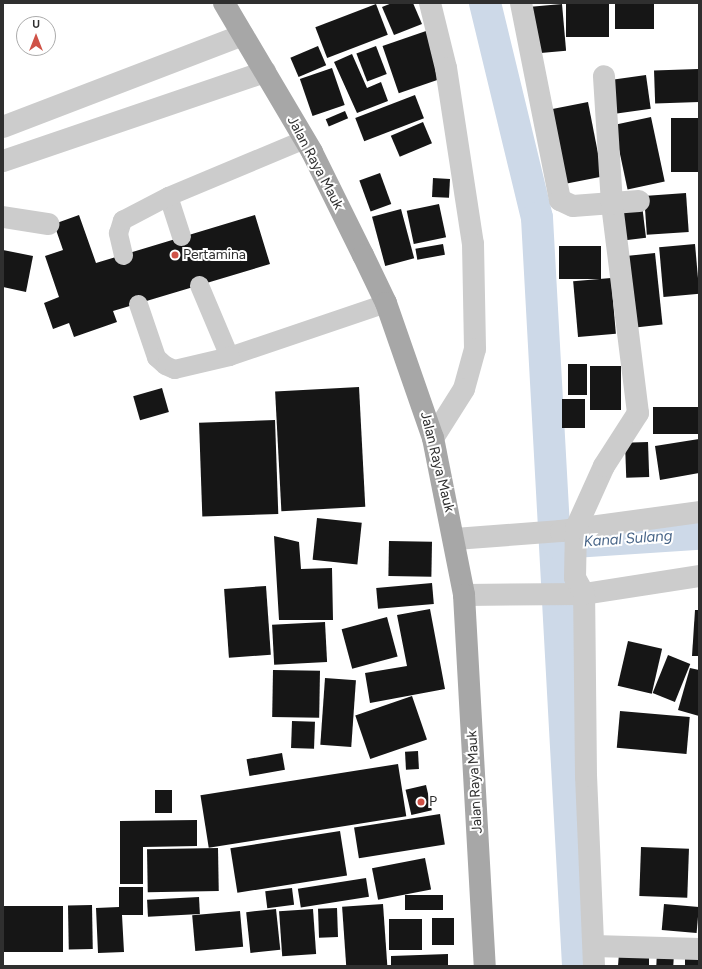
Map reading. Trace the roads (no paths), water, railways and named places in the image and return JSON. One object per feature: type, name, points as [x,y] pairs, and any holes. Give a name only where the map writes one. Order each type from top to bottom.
[{"type":"main road","name":"Jalan Raya Mauk","points":[[224,3],[304,139],[386,303],[433,438],[455,539],[464,595],[485,966]]},
{"type":"street","points":[[430,3],[446,68],[473,244],[475,349],[464,389],[433,438]]},
{"type":"street","points":[[521,3],[558,195],[573,206],[639,201]]},
{"type":"street","points":[[3,127],[243,35]]},
{"type":"street","points":[[3,161],[265,72]]},
{"type":"street","points":[[604,76],[612,204],[638,413],[604,466],[571,531],[577,589],[594,956],[699,949]]},
{"type":"street","points":[[3,217],[48,224]]},
{"type":"street","points":[[455,539],[493,534],[571,531],[699,512]]},
{"type":"street","points":[[464,595],[577,589],[699,576]]},
{"type":"lane","points":[[123,255],[118,233],[122,220],[168,196],[304,139]]},
{"type":"lane","points":[[168,196],[181,236]]},
{"type":"lane","points":[[199,285],[229,356]]},
{"type":"lane","points":[[138,304],[156,357],[165,365],[174,369],[229,356],[386,303]]},
{"type":"waterway","points":[[485,3],[537,218],[578,966]]},
{"type":"waterway","name":"Kanal Sulang","points":[[558,543],[699,534]]},
{"type":"place","name":"Pertamina","points":[[175,255]]},
{"type":"place","name":"P","points":[[421,802]]}]
